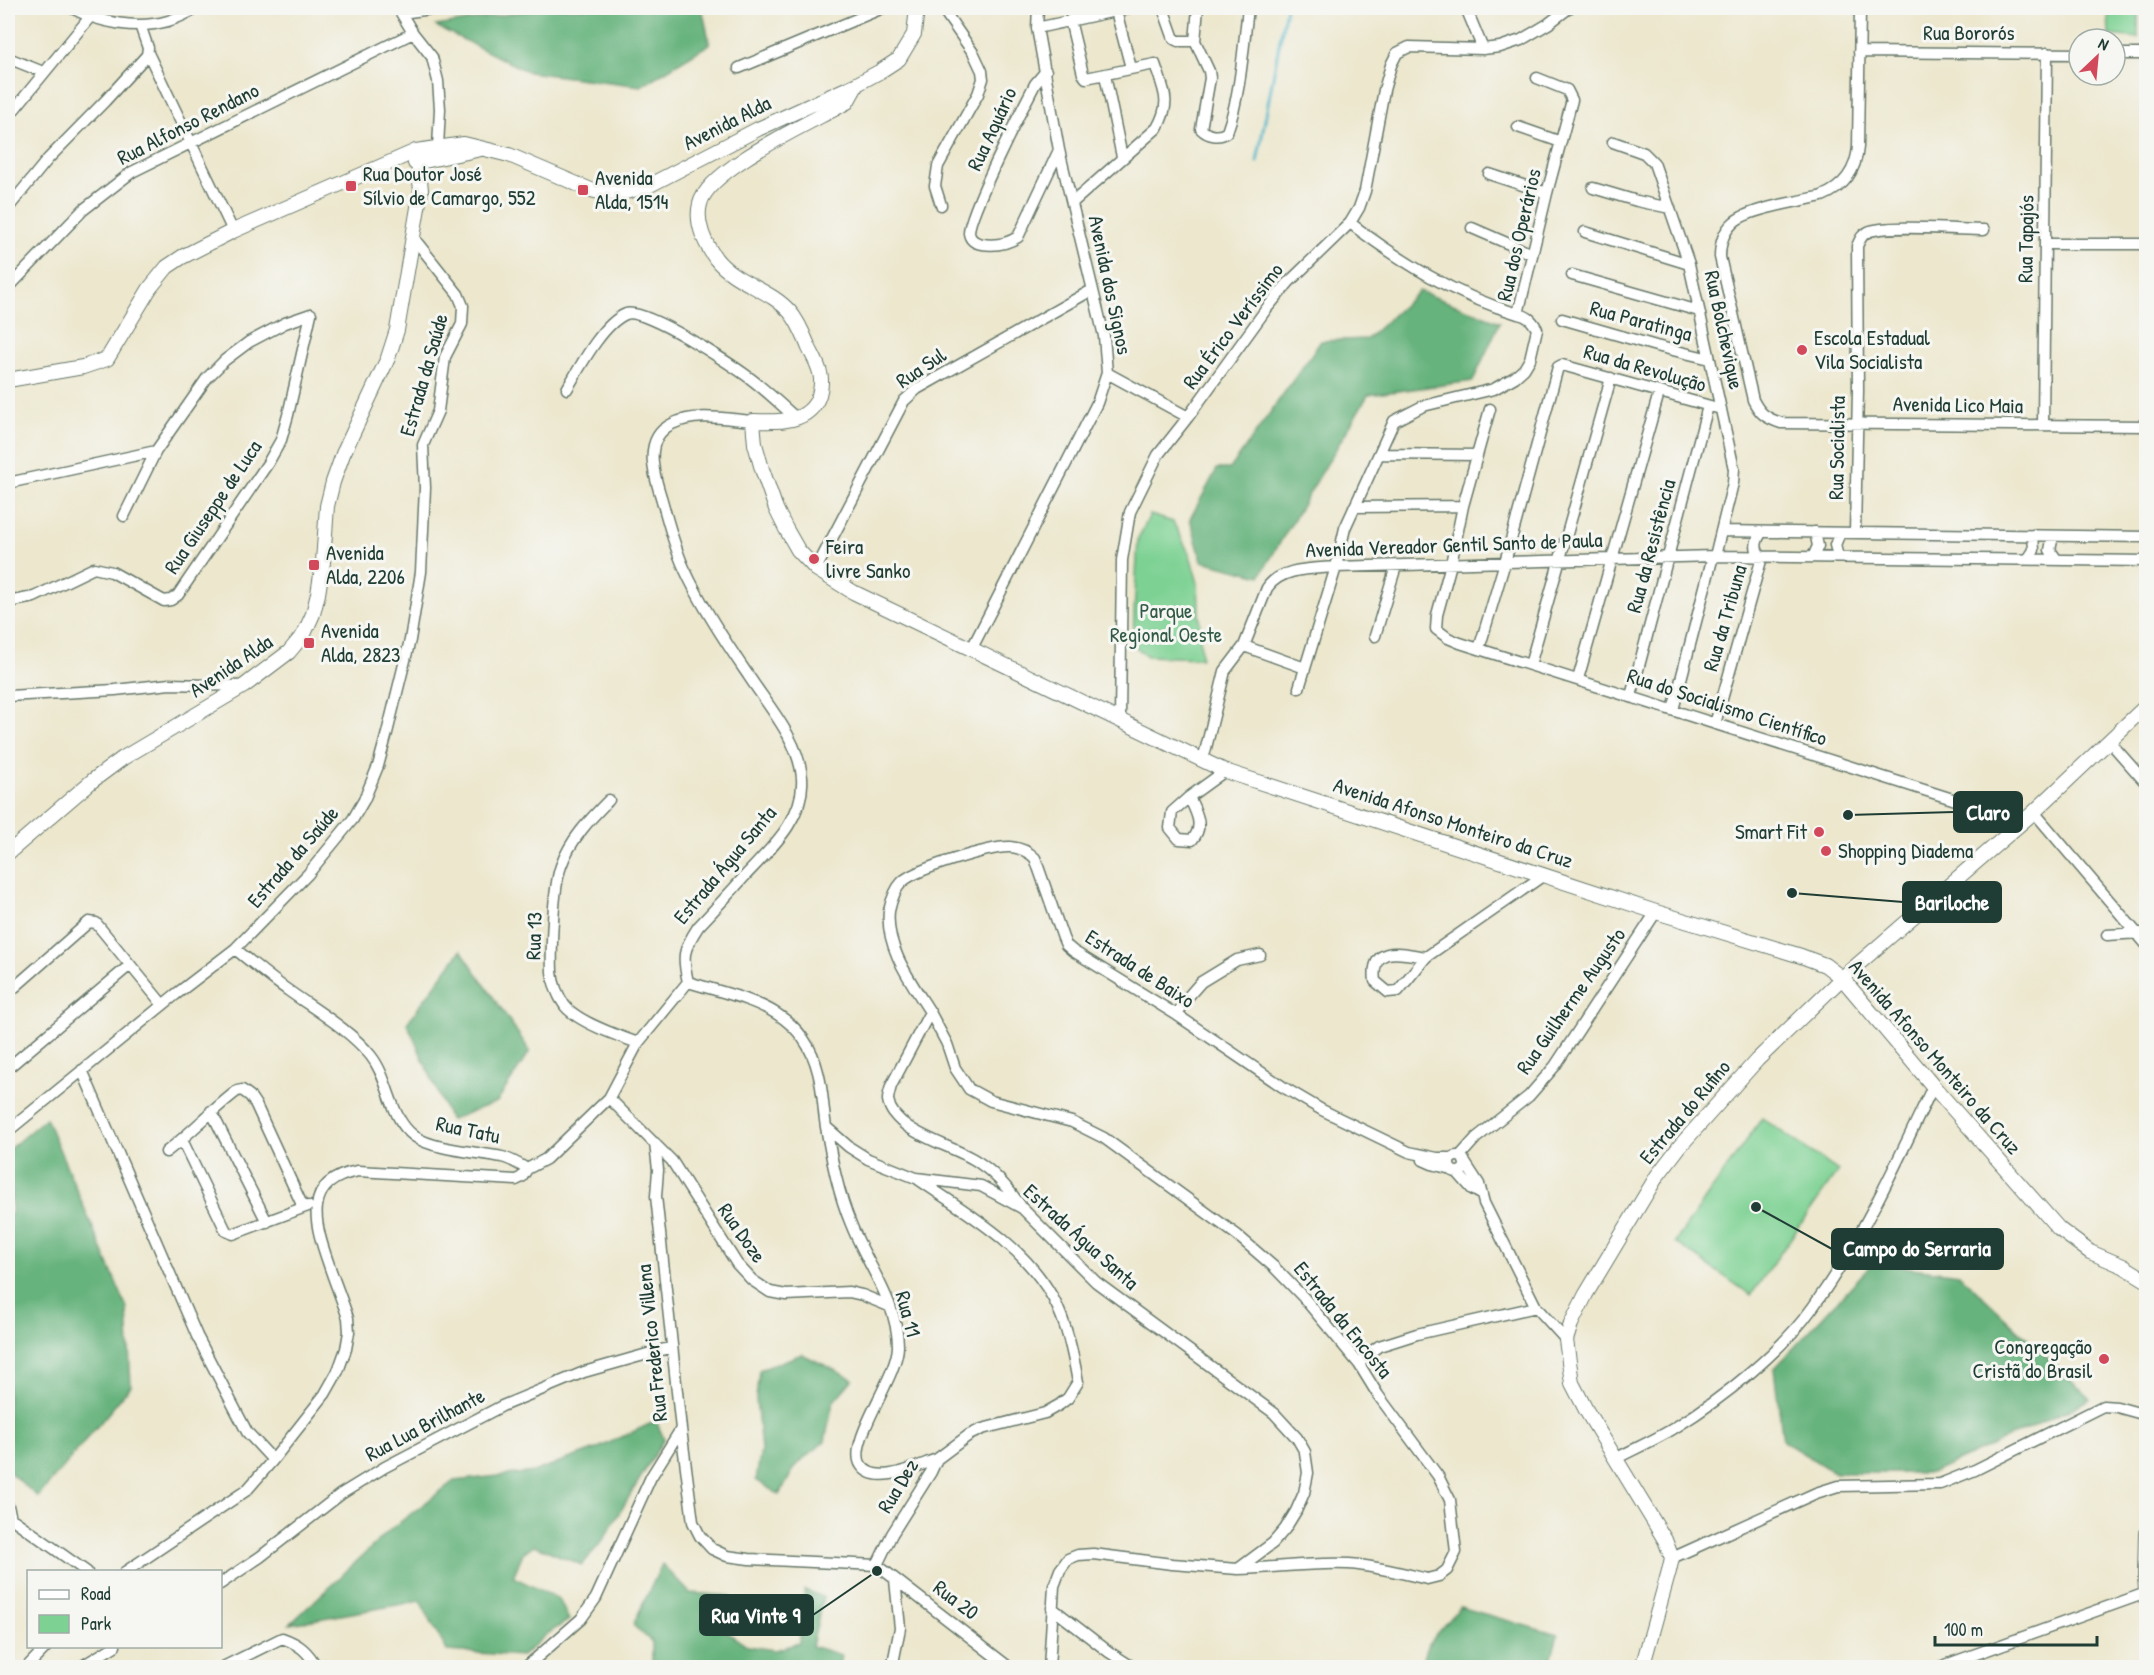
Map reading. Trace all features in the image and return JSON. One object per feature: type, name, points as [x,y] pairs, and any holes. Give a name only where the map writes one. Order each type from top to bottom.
[{"type":"street","points":[[72,8],[90,17],[108,22],[140,25],[168,21],[198,8]]},
{"type":"street","points":[[436,151],[440,109],[438,81],[432,57],[413,33],[400,10],[439,8]]},
{"type":"street","points":[[739,68],[883,8]]},
{"type":"street","name":"Avenida Alda","points":[[392,163],[402,156],[464,144],[509,155],[603,193],[622,193],[648,186],[758,129],[857,84],[899,58],[914,34],[917,8]]},
{"type":"street","points":[[941,205],[935,180],[938,166],[978,94],[983,79],[974,54],[942,8]]},
{"type":"street","name":"Avenida dos Signos","points":[[970,650],[1096,403],[1107,373],[1104,336],[1059,150],[1037,28],[1038,8]]},
{"type":"street","points":[[1037,28],[1129,8]]},
{"type":"street","points":[[1163,8],[1174,39],[1194,41]]},
{"type":"street","points":[[1197,8],[1194,41],[1209,71],[1210,78],[1201,129],[1210,135],[1223,135],[1227,132],[1242,62],[1248,8]]},
{"type":"street","points":[[1466,8],[1483,49]]},
{"type":"street","name":"Rua Érico Veríssimo","points":[[1120,719],[1122,560],[1130,512],[1158,455],[1284,287],[1350,223],[1359,208],[1365,191],[1384,90],[1391,65],[1397,54],[1409,46],[1483,49],[1500,47],[1521,40],[1569,8]]},
{"type":"street","points":[[1859,52],[1860,8]]},
{"type":"street","points":[[1116,11],[1131,68]]},
{"type":"street","points":[[8,117],[90,17]]},
{"type":"street","points":[[1070,20],[1083,74],[1086,78],[1155,64],[1166,99],[1165,114],[1156,128],[1073,202]]},
{"type":"street","points":[[140,25],[148,53],[233,231]]},
{"type":"street","name":"Rua Alfonso Rendano","points":[[8,288],[83,210],[132,172],[413,33]]},
{"type":"street","name":"Rua Bororós","points":[[1859,52],[2067,54]]},
{"type":"street","name":"Avenida Lico Maia","points":[[1859,52],[1858,147],[1857,160],[1851,173],[1834,192],[1746,214],[1733,222],[1720,246],[1720,257],[1753,400],[1759,412],[1781,423],[2146,426]]},
{"type":"street","points":[[8,208],[48,159],[148,53]]},
{"type":"street","name":"Rua Tapajós","points":[[2043,425],[2047,53]]},
{"type":"street","points":[[2127,54],[2146,54]]},
{"type":"street","points":[[8,58],[44,72]]},
{"type":"street","name":"Rua Aquário","points":[[1046,71],[1035,84],[977,206],[969,236],[977,243],[996,245],[1018,237],[1059,150]]},
{"type":"street","points":[[1105,75],[1122,157]]},
{"type":"street","name":"Rua dos Operários","points":[[1299,688],[1336,567],[1345,528],[1394,421],[1423,406],[1494,389],[1515,377],[1530,359],[1537,329],[1527,316],[1518,314],[1572,100],[1567,90],[1537,78]]},
{"type":"street","points":[[567,389],[613,322],[628,313],[654,320],[728,362],[754,381],[796,418],[808,412],[818,399],[821,374],[796,320],[779,302],[734,274],[718,261],[706,244],[699,224],[700,203],[707,188],[730,168],[847,102],[857,84]]},
{"type":"street","points":[[1518,127],[1561,142]]},
{"type":"street","name":"Rua Bolchevique","points":[[1613,142],[1650,157],[1660,175],[1689,264],[1734,469],[1733,483],[1721,531],[1672,710]]},
{"type":"street","name":"Avenida Alda","points":[[392,163],[418,163],[436,151]]},
{"type":"street","name":"Avenida Alda","points":[[8,853],[92,781],[123,758],[244,686],[289,652],[303,634],[313,614],[318,594],[327,506],[333,482],[343,454],[388,358],[396,330],[421,190],[436,151]]},
{"type":"street","points":[[8,380],[83,367],[107,359],[150,288],[167,267],[233,231],[338,184],[392,163]]},
{"type":"street","name":"Avenida Alda","points":[[418,163],[421,190]]},
{"type":"street","points":[[1489,174],[1547,193]]},
{"type":"street","points":[[1593,188],[1670,208]]},
{"type":"street","points":[[1350,223],[1395,256],[1445,285],[1490,305],[1518,314]]},
{"type":"street","points":[[1472,228],[1532,254]]},
{"type":"street","name":"Rua Socialista","points":[[1855,533],[1858,390],[1857,246],[1862,236],[1869,231],[1888,229],[1984,230]]},
{"type":"street","points":[[1585,232],[1689,264]]},
{"type":"street","name":"Estrada da Saúde","points":[[8,1131],[235,949],[308,874],[353,819],[364,800],[378,766],[410,640],[421,572],[425,488],[423,445],[438,411],[445,357],[462,324],[464,314],[458,294],[412,236]]},
{"type":"street","points":[[2045,244],[2146,244]]},
{"type":"street","points":[[1572,275],[1699,311]]},
{"type":"street","name":"Rua Sul","points":[[816,569],[904,401],[917,389],[1092,290]]},
{"type":"street","name":"Rua Giuseppe de Luca","points":[[8,602],[34,597],[94,568],[112,572],[164,601],[171,600],[178,595],[268,464],[281,440],[311,314],[285,322],[249,342],[225,360],[207,378],[156,451]]},
{"type":"street","name":"Rua Paratinga","points":[[1562,319],[1710,359]]},
{"type":"street","name":"Rua da Revolução","points":[[1505,562],[1558,367],[1562,365],[1721,410]]},
{"type":"street","points":[[1107,373],[1188,417]]},
{"type":"street","points":[[1530,665],[1611,378]]},
{"type":"street","points":[[1578,679],[1659,393]]},
{"type":"street","name":"Rua da Resistência","points":[[1631,696],[1708,406]]},
{"type":"street","points":[[1451,564],[1463,506],[1490,410]]},
{"type":"street","name":"Estrada Água Santa","points":[[688,982],[683,963],[688,941],[784,832],[800,800],[802,780],[798,758],[788,736],[732,651],[684,570],[658,487],[652,463],[653,447],[659,434],[670,424],[684,419],[702,417],[781,422],[796,418]]},
{"type":"street","name":"Avenida Afonso Monteiro da Cruz","points":[[753,421],[755,444],[776,509],[798,550],[816,569],[854,592],[970,650],[1226,771],[1544,876],[1801,956],[1825,966],[1842,978],[2059,1229],[2090,1252],[2123,1266],[2146,1280]]},
{"type":"street","points":[[8,483],[156,451]]},
{"type":"street","points":[[124,516],[156,451]]},
{"type":"street","points":[[1380,454],[1477,455]]},
{"type":"street","points":[[1354,507],[1463,506]]},
{"type":"street","points":[[1721,531],[2146,537]]},
{"type":"street","points":[[1762,532],[1756,544],[1758,553],[1762,557]]},
{"type":"street","points":[[1813,557],[1818,546],[1815,532]]},
{"type":"street","points":[[1838,557],[1835,545],[1839,533]]},
{"type":"street","points":[[2028,559],[2034,550],[2032,536]]},
{"type":"street","points":[[2053,536],[2050,550],[2057,560]]},
{"type":"street","name":"Avenida Vereador Gentil Santo de Paula","points":[[1203,760],[1226,671],[1244,646],[1272,579],[1295,571],[1336,567],[1668,556],[2146,561]]},
{"type":"street","name":"Rua da Tribuna","points":[[1715,724],[1762,557]]},
{"type":"street","points":[[1479,649],[1505,562]]},
{"type":"street","name":"Rua do Socialismo Científico","points":[[1451,564],[1437,615],[1436,629],[1440,634],[1479,649],[1715,724],[2028,816]]},
{"type":"street","points":[[1375,636],[1396,566]]},
{"type":"street","points":[[1244,646],[1305,668]]},
{"type":"street","points":[[8,696],[115,690],[170,684],[244,686]]},
{"type":"street","name":"Estrada do Rufino","points":[[1672,1558],[1665,1540],[1572,1383],[1566,1340],[1586,1294],[1662,1168],[1757,1060],[1842,978],[2028,816],[2146,706]]},
{"type":"street","points":[[2109,741],[2146,783]]},
{"type":"street","points":[[1189,797],[1226,771]]},
{"type":"street","name":"Rua 13","points":[[609,800],[586,823],[561,865],[556,882],[552,973],[556,991],[566,1007],[610,1034],[638,1043]]},
{"type":"street","points":[[2028,816],[2142,933],[2146,944]]},
{"type":"street","name":"Estrada de Baixo","points":[[930,1012],[904,971],[895,945],[890,924],[890,910],[894,895],[902,882],[914,873],[934,865],[1009,847],[1028,851],[1035,858],[1066,945],[1073,951],[1177,1015],[1282,1087],[1322,1110],[1401,1149],[1457,1163]]},
{"type":"street","points":[[1426,957],[1397,952],[1388,953],[1380,957],[1376,963],[1375,981],[1388,992],[1398,991],[1426,957],[1544,876]]},
{"type":"street","name":"Rua Guilherme Augusto","points":[[1457,1163],[1476,1138],[1529,1096],[1555,1065],[1656,912]]},
{"type":"street","points":[[8,993],[89,922],[96,923],[163,1005]]},
{"type":"street","points":[[2108,935],[2142,933]]},
{"type":"street","name":"Rua Tatu","points":[[235,949],[332,1022],[372,1057],[380,1071],[396,1113],[414,1136],[427,1143],[504,1158],[527,1169]]},
{"type":"street","points":[[1177,1015],[1187,998],[1202,982],[1237,960],[1260,955]]},
{"type":"street","points":[[8,1068],[130,964]]},
{"type":"street","points":[[128,1570],[247,1490],[325,1394],[338,1371],[346,1349],[349,1332],[348,1318],[318,1233],[317,1204],[331,1181],[342,1174],[358,1172],[516,1180],[522,1177],[527,1169],[546,1159],[609,1098],[638,1043],[688,982],[756,1002],[778,1013],[797,1029],[809,1047],[818,1072],[826,1127]]},
{"type":"street","points":[[930,1012],[891,1086],[888,1098],[892,1111],[900,1121],[916,1132],[960,1151],[979,1163],[1008,1187],[1022,1208]]},
{"type":"street","name":"Estrada da Encosta","points":[[930,1012],[955,1068],[969,1089],[991,1101],[1072,1122],[1104,1138],[1237,1236],[1274,1267],[1304,1298],[1359,1364],[1378,1395],[1438,1476],[1450,1500],[1456,1552],[1453,1561],[1439,1576],[1427,1579],[1352,1564],[1238,1569]]},
{"type":"street","points":[[82,1070],[197,1336],[248,1432],[273,1460]]},
{"type":"street","points":[[1615,1459],[1675,1428],[1725,1393],[1782,1343],[1812,1308],[1843,1261],[1875,1203],[1933,1086]]},
{"type":"street","points":[[166,1152],[182,1140],[211,1111],[237,1091],[242,1090],[250,1095],[303,1207]]},
{"type":"street","name":"Rua Doze","points":[[609,1098],[672,1161],[737,1264],[752,1281],[770,1292],[786,1295],[849,1292],[889,1306]]},
{"type":"street","points":[[211,1111],[267,1222]]},
{"type":"street","name":"Estrada Água Santa","points":[[826,1127],[868,1159],[916,1178],[981,1186],[1022,1208],[1096,1282],[1274,1413],[1297,1438],[1305,1452],[1308,1473],[1304,1493],[1285,1529],[1273,1543],[1238,1569]]},
{"type":"street","name":"Rua 11","points":[[826,1127],[835,1179],[851,1226],[889,1306],[898,1348],[882,1394],[860,1441],[857,1456],[861,1466],[876,1476],[887,1475],[937,1459]]},
{"type":"street","points":[[182,1140],[226,1231],[233,1234],[303,1207],[317,1204]]},
{"type":"street","name":"Rua Frederico Villena","points":[[525,1668],[581,1619],[596,1598],[651,1477],[681,1429],[656,1196],[658,1170],[655,1143]]},
{"type":"street","points":[[1457,1163],[1472,1189],[1480,1194],[1536,1307],[1566,1340]]},
{"type":"street","name":"Rua Dez","points":[[877,1565],[892,1534],[931,1473],[937,1459],[969,1435],[982,1429],[1045,1413],[1068,1398],[1078,1382],[1068,1335],[1052,1298],[1029,1266],[1001,1237],[916,1178]]},
{"type":"street","points":[[1359,1364],[1368,1354],[1392,1342],[1417,1334],[1536,1307]]},
{"type":"street","name":"Rua Lua Brilhante","points":[[222,1583],[260,1557],[341,1494],[385,1467],[502,1406],[584,1372],[672,1347]]},
{"type":"street","points":[[1642,1668],[1672,1558],[1816,1493],[1838,1486],[1940,1484],[1975,1470],[2103,1406],[2117,1407],[2146,1415]]},
{"type":"street","points":[[681,1429],[693,1522],[699,1536],[712,1550],[728,1556],[749,1559],[877,1565]]},
{"type":"street","points":[[8,1506],[9,1518],[84,1570]]},
{"type":"street","points":[[1937,1668],[2146,1592],[2146,1533]]},
{"type":"street","points":[[1049,1668],[1054,1586],[1060,1570],[1068,1559],[1078,1554],[1093,1554],[1172,1564],[1238,1569]]},
{"type":"street","name":"Rua 20","points":[[877,1565],[1010,1668]]},
{"type":"street","points":[[891,1668],[900,1628],[895,1580]]},
{"type":"street","points":[[1052,1608],[1109,1652],[1134,1668]]},
{"type":"street","points":[[221,1668],[282,1638],[298,1644],[311,1657],[317,1668]]},
{"type":"street","points":[[26,1668],[46,1648]]},
{"type":"street","points":[[79,1668],[113,1648]]},
{"type":"green space","points":[[544,8],[702,8],[710,44],[641,86],[528,72],[436,26]]},
{"type":"green space","points":[[2108,8],[2138,8],[2138,38],[2127,37],[2127,27],[2109,27]]},
{"type":"green space","points":[[1419,291],[1500,322],[1473,381],[1368,395],[1260,576],[1202,561],[1190,519],[1217,469],[1230,469],[1321,341],[1367,339]]},
{"type":"green space","name":"Parque Regional Oeste","points":[[1150,515],[1173,522],[1190,555],[1198,583],[1201,658],[1147,656],[1135,646],[1133,633],[1138,539]]},
{"type":"green space","points":[[461,950],[530,1051],[497,1102],[450,1120],[407,1023]]},
{"type":"green space","points":[[46,1118],[127,1308],[131,1386],[38,1497],[8,1471],[8,1217],[12,1213],[8,1150]]},
{"type":"green space","points":[[1762,1118],[1838,1171],[1751,1295],[1675,1242]]},
{"type":"green space","points":[[1873,1263],[1959,1274],[2091,1399],[1933,1473],[1835,1473],[1783,1441],[1774,1369]]},
{"type":"green space","points":[[802,1354],[853,1379],[833,1402],[825,1441],[797,1464],[779,1495],[756,1480],[761,1450],[756,1399],[759,1370]]},
{"type":"green space","points":[[656,1421],[664,1439],[603,1540],[582,1565],[534,1545],[523,1553],[513,1577],[559,1599],[569,1620],[547,1634],[522,1656],[447,1651],[420,1601],[290,1624],[391,1529],[454,1481],[533,1472],[596,1449]]},
{"type":"green space","points":[[662,1564],[690,1593],[731,1596],[718,1626],[747,1646],[775,1650],[799,1643],[805,1590],[823,1597],[812,1646],[841,1655],[839,1667],[652,1667],[652,1642],[633,1625]]},
{"type":"green space","points":[[1460,1607],[1558,1635],[1549,1667],[1420,1667],[1427,1646]]},
{"type":"waterway","points":[[1257,162],[1286,8]]},
{"type":"place","name":"Rua Doutor José Sílvio de Camargo, 552","points":[[351,186]]},
{"type":"place","name":"Avenida Alda, 1514","points":[[583,190]]},
{"type":"place","name":"Escola Estadual Vila Socialista","points":[[1802,350]]},
{"type":"place","name":"Feira livre Sanko","points":[[814,559]]},
{"type":"place","name":"Avenida Alda, 2206","points":[[314,565]]},
{"type":"place","name":"Avenida Alda, 2823","points":[[309,643]]},
{"type":"place","name":"Claro","points":[[1848,815]]},
{"type":"place","name":"Smart Fit","points":[[1819,832]]},
{"type":"place","name":"Shopping Diadema","points":[[1826,851]]},
{"type":"place","name":"Bariloche","points":[[1792,893]]},
{"type":"place","name":"Campo do Serraria","points":[[1756,1207]]},
{"type":"place","name":"Congregação Cristã do Brasil","points":[[2104,1359]]},
{"type":"place","name":"Rua Vinte 9","points":[[877,1571]]}]
